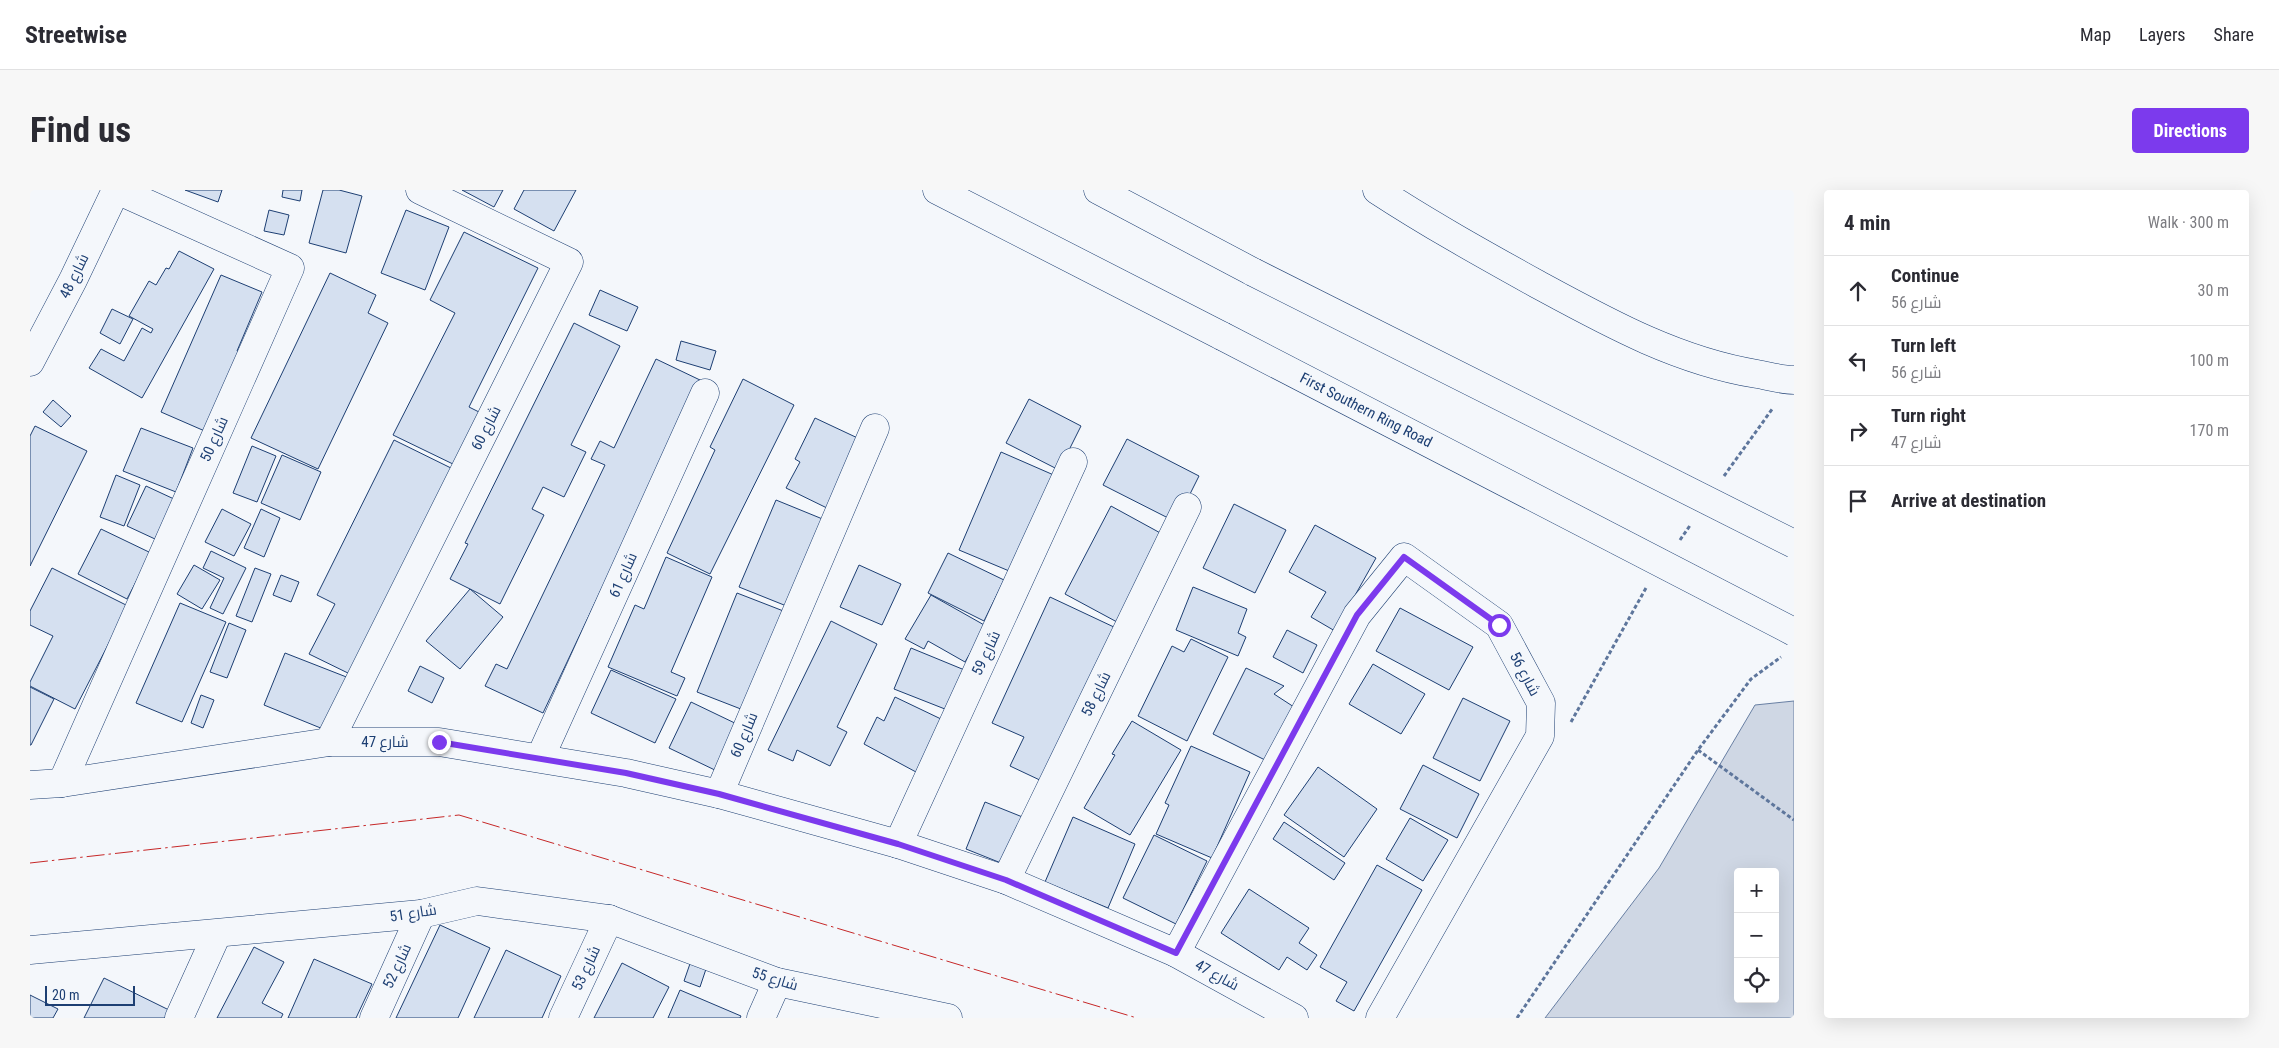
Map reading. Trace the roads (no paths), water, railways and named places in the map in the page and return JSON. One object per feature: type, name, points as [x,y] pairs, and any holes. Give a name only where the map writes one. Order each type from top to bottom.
[{"type":"main road","name":"شارع 48","points":[[30,362],[73,280],[116,190]]},
{"type":"main road","name":"شارع 50","points":[[62,783],[290,268],[116,190]]},
{"type":"main road","name":"شارع 60","points":[[329,742],[568,262],[420,190]]},
{"type":"main road","name":"First Southern Ring Road","points":[[937,190],[1222,336],[1790,643]]},
{"type":"main road","points":[[1098,190],[1253,272],[1794,544]]},
{"type":"main road","points":[[1377,190],[1418,217],[1504,266],[1651,342],[1682,356],[1733,370],[1794,380]]},
{"type":"main road","name":"شارع 61","points":[[540,758],[705,393]]},
{"type":"main road","name":"شارع 60","points":[[719,794],[875,428]]},
{"type":"main road","name":"شارع 59","points":[[898,844],[1073,462]]},
{"type":"main road","name":"شارع 58","points":[[1006,880],[1187,507]]},
{"type":"main road","name":"شارع 56","points":[[1176,953],[1357,615],[1404,557],[1499,625],[1541,704],[1540,736],[1380,1018]]},
{"type":"main road","name":"شارع 47","points":[[30,785],[62,783],[329,742],[439,742],[626,773],[719,794],[898,844],[1006,880],[1176,953],[1294,1018]]},
{"type":"main road","name":"شارع 51","points":[[30,950],[421,914],[478,901],[609,919]]},
{"type":"main road","name":"شارع 52","points":[[374,1018],[421,914]]},
{"type":"main road","name":"شارع 55","points":[[609,919],[777,982],[948,1018]]},
{"type":"main road","name":"شارع 53","points":[[563,1018],[609,919]]},
{"type":"main road","points":[[180,1018],[217,934]]},
{"type":"main road","points":[[761,1018],[777,982]]}]
